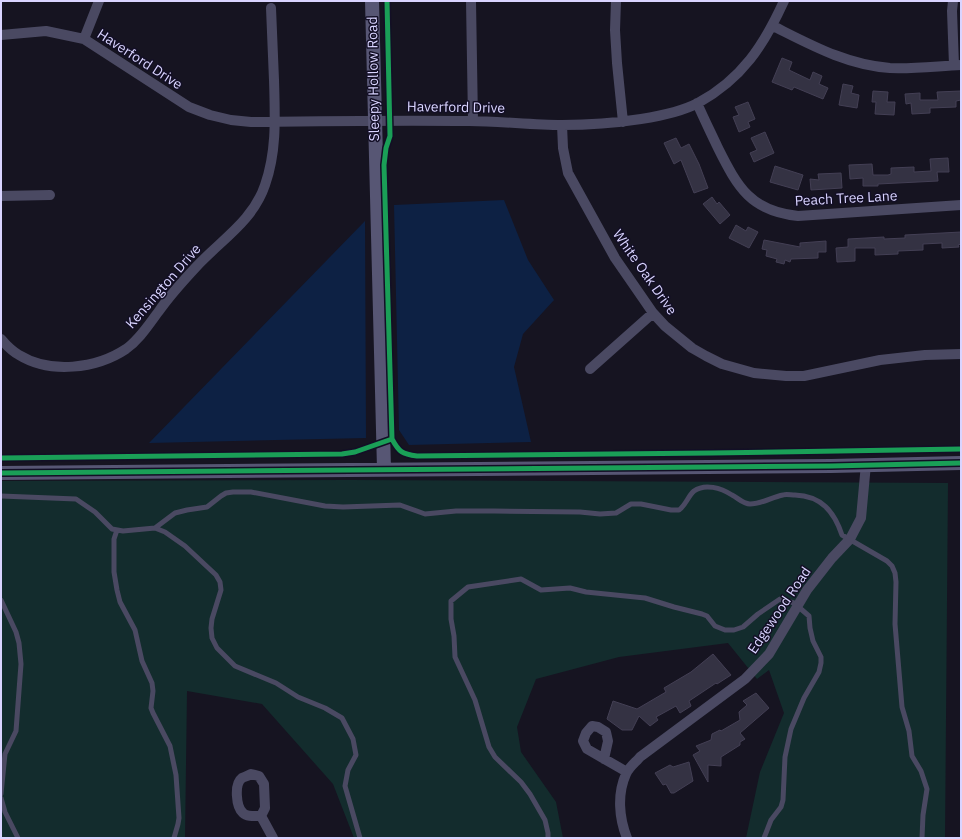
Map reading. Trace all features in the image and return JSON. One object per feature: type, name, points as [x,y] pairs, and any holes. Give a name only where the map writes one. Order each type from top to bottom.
[{"type":"street","points":[[84,39],[99,1]]},
{"type":"street","name":"Sleepy Hollow Road","points":[[372,1],[384,469]]},
{"type":"street","points":[[471,1],[473,121]]},
{"type":"street","points":[[616,1],[615,30],[623,122]]},
{"type":"street","name":"Haverford Drive","points":[[1,35],[46,31],[84,39],[189,108],[231,120],[251,122],[374,120],[473,121],[562,125],[623,122],[664,115],[697,103],[728,84],[743,69],[773,26],[784,1]]},
{"type":"street","points":[[773,26],[832,55],[865,64],[890,68],[958,65],[952,11],[953,1]]},
{"type":"street","name":"Kensington Drive","points":[[1,339],[19,355],[34,362],[64,367],[84,365],[100,361],[126,349],[148,327],[179,285],[209,253],[242,224],[261,197],[272,161],[276,122],[271,8]]},
{"type":"street","name":"Peach Tree Lane","points":[[697,103],[737,184],[753,200],[768,209],[787,215],[804,216],[961,205]]},
{"type":"street","name":"White Oak Drive","points":[[562,125],[565,159],[571,180],[615,258],[653,313],[678,338],[692,348],[722,364],[770,376],[804,376],[880,360],[924,355],[961,354]]},
{"type":"street","points":[[1,196],[50,195]]},
{"type":"street","points":[[590,369],[653,313]]},
{"type":"street","points":[[1,473],[824,466],[961,463]]},
{"type":"street","name":"Edgewood Road","points":[[627,838],[622,826],[620,807],[621,789],[626,772],[640,757],[745,679],[769,654],[811,585],[832,558],[850,539],[861,518],[866,464]]},
{"type":"street","points":[[604,759],[626,772]]},
{"type":"street","points":[[261,816],[273,838]]},
{"type":"lane","points":[[155,528],[174,514],[187,510],[207,508],[226,493],[251,492],[325,506],[400,506],[425,514],[471,511],[580,512],[600,514],[616,513],[630,504],[641,504],[671,510],[679,510],[684,506],[689,497],[695,491],[712,487],[749,504],[759,503],[784,494],[804,495],[814,498],[823,503],[838,525],[842,535],[887,561],[892,566],[895,573],[894,624],[902,707],[909,731],[912,756],[921,771],[927,789],[923,815],[922,838]]},
{"type":"lane","points":[[1,496],[76,499],[95,512],[112,529],[123,531],[155,528],[165,532],[185,546],[216,575],[220,582],[221,590],[212,619],[211,628],[212,638],[217,648],[235,666],[276,683],[298,697],[325,708],[342,718],[353,739],[356,755],[348,770],[345,786],[360,838]]},
{"type":"lane","points":[[117,530],[114,539],[114,572],[117,590],[120,602],[135,630],[142,661],[150,678],[153,691],[151,708],[170,746],[175,768],[179,818],[174,838]]},
{"type":"lane","points":[[548,838],[545,820],[530,794],[521,782],[495,758],[489,747],[475,700],[455,657],[454,636],[451,619],[451,602],[468,587],[521,579],[541,590],[570,588],[586,592],[645,598],[702,614],[707,616],[715,626],[725,630],[734,630],[743,627],[758,614],[780,600],[794,602],[809,616],[813,641],[821,657],[822,663],[819,672],[804,698],[791,729],[785,757],[783,800],[781,807],[771,820],[764,838]]},
{"type":"lane","points":[[1,600],[16,632],[19,643],[21,664],[16,731],[5,754],[1,794]]},
{"type":"lane","points":[[1,798],[5,812],[18,838]]},
{"type":"green space","points":[[349,480],[948,483],[945,838],[746,838],[760,772],[784,713],[769,670],[757,679],[728,643],[619,657],[536,679],[517,727],[521,752],[556,802],[563,838],[354,838],[333,784],[262,704],[187,691],[185,838],[1,838],[1,481]]},
{"type":"water","points":[[504,200],[528,260],[554,300],[523,334],[514,367],[531,442],[409,445],[399,430],[394,205]]},
{"type":"water","points":[[365,221],[366,438],[149,443]]},
{"type":"building","points":[[782,58],[792,62],[789,70],[810,80],[813,72],[822,76],[819,84],[828,88],[823,99],[794,87],[792,90],[772,82]]},
{"type":"building","points":[[843,84],[853,86],[851,93],[859,95],[857,108],[839,105]]},
{"type":"building","points":[[873,91],[888,92],[887,102],[895,102],[894,115],[875,114],[876,102],[872,102]]},
{"type":"building","points":[[961,91],[961,100],[956,101],[956,107],[930,108],[930,113],[912,114],[911,103],[906,104],[905,94],[920,93],[920,100],[938,100],[937,92]]},
{"type":"building","points":[[748,102],[755,119],[748,122],[750,127],[739,132],[733,117],[739,115],[735,107]]},
{"type":"building","points":[[765,132],[774,153],[754,162],[750,153],[757,150],[751,138]]},
{"type":"building","points":[[676,138],[681,148],[689,144],[699,164],[708,188],[694,193],[681,160],[674,164],[664,143]]},
{"type":"building","points":[[948,158],[949,172],[937,172],[938,181],[863,186],[863,178],[850,179],[849,165],[872,164],[873,175],[888,175],[891,174],[891,168],[914,167],[914,172],[931,171],[930,159]]},
{"type":"building","points":[[775,166],[803,175],[798,190],[770,182]]},
{"type":"building","points":[[841,173],[842,188],[811,190],[810,179],[819,180],[818,174]]},
{"type":"building","points":[[712,197],[717,204],[719,202],[730,215],[720,224],[703,204]]},
{"type":"building","points":[[736,225],[746,231],[748,227],[758,232],[749,248],[729,238]]},
{"type":"building","points":[[961,232],[961,244],[958,245],[959,247],[942,248],[942,243],[923,244],[923,250],[898,251],[898,254],[875,255],[875,248],[855,248],[855,261],[837,262],[836,248],[848,247],[848,239],[884,237],[884,239],[905,238],[905,235]]},
{"type":"building","points":[[764,240],[800,247],[800,243],[826,241],[826,252],[818,252],[818,258],[791,259],[790,262],[785,260],[784,264],[776,262],[777,259],[766,256],[767,250],[762,249]]},
{"type":"building","points":[[713,654],[731,675],[689,701],[691,706],[680,713],[676,706],[656,717],[658,720],[650,726],[639,716],[632,730],[622,730],[607,719],[613,701],[637,709],[666,692],[664,688],[691,672]]},
{"type":"building","points":[[756,693],[769,708],[740,733],[745,739],[740,742],[740,745],[721,757],[721,766],[708,765],[708,782],[693,755],[700,751],[696,746],[711,740],[712,734],[720,730],[721,731],[740,720],[739,712],[747,705],[743,701]]},
{"type":"building","points":[[689,762],[693,781],[674,793],[671,793],[666,784],[663,785],[655,773],[670,765],[673,767]]},
{"type":"cycle path","points":[[387,1],[390,136],[386,148],[384,165],[392,439],[402,452],[417,456],[961,449]]},
{"type":"cycle path","points":[[1,458],[342,454],[355,452],[392,439]]},
{"type":"cycle path","points":[[1,473],[831,466],[961,463]]}]
